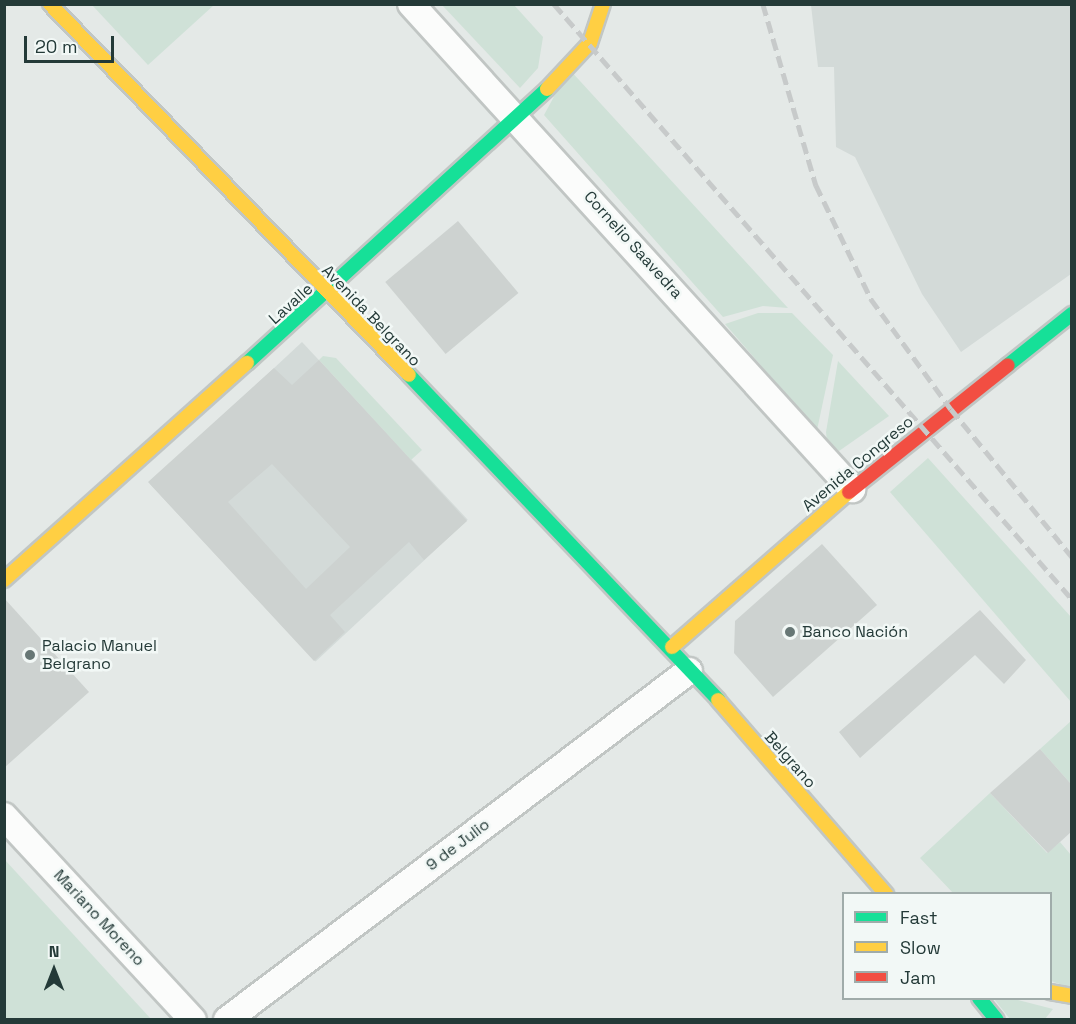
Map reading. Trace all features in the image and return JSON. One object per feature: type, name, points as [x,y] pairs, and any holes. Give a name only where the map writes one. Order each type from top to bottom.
[{"type":"street","name":"Avenida Belgrano","points":[[50,4],[326,295],[672,647]]},
{"type":"street","name":"Cornelio Saavedra","points":[[411,4],[519,119],[852,489]]},
{"type":"street","name":"Lavalle","points":[[4,580],[326,295],[519,119],[590,43],[603,4]]},
{"type":"street","name":"Avenida Congreso","points":[[672,647],[852,489],[1071,314]]},
{"type":"street","name":"Belgrano","points":[[672,647],[689,671],[884,892]]},
{"type":"street","name":"9 de Julio","points":[[226,1020],[689,671]]},
{"type":"street","name":"Mariano Moreno","points":[[4,816],[194,1020]]},
{"type":"street","points":[[1052,992],[1071,996]]},
{"type":"street","points":[[980,1000],[997,1020]]},
{"type":"shaded area","points":[[811,5],[1071,5],[1071,274],[961,352],[922,294],[855,157],[836,147],[834,67],[818,67]]},
{"type":"shaded area","points":[[302,342],[468,520],[316,662],[150,484]]},
{"type":"green space","points":[[92,5],[214,5],[148,65]]},
{"type":"green space","points":[[442,5],[514,5],[543,37],[538,68],[520,88]]},
{"type":"green space","points":[[569,69],[788,308],[763,306],[723,317],[544,115]]},
{"type":"green space","points":[[758,313],[792,313],[833,355],[817,430],[725,324]]},
{"type":"green space","points":[[323,356],[336,358],[422,450],[411,460],[319,360]]},
{"type":"green space","points":[[838,361],[889,416],[839,451],[827,441],[826,432]]},
{"type":"green space","points":[[928,458],[1071,617],[1071,702],[890,492]]},
{"type":"green space","points":[[1071,721],[1071,784],[1040,749]]},
{"type":"green space","points":[[990,793],[1047,853],[1060,842],[1071,855],[1071,988],[1052,981],[1052,892],[952,892],[920,858]]},
{"type":"green space","points":[[5,860],[151,1019],[5,1019]]},
{"type":"green space","points":[[995,1000],[1018,1000],[1053,1009],[1045,1019],[1010,1019]]},
{"type":"building","points":[[458,221],[518,293],[446,354],[385,282]]},
{"type":"building","points":[[319,360],[467,521],[424,560],[409,542],[330,615],[345,632],[314,661],[148,482],[274,368],[292,385]],"holes":[[[272,464],[350,547],[306,589],[228,502]]]},
{"type":"building","points":[[822,544],[877,605],[773,697],[734,653],[735,621]]},
{"type":"building","name":"Palacio Manuel Belgrano","points":[[4,598],[89,692],[4,768]]},
{"type":"building","points":[[980,610],[1026,660],[1004,684],[975,655],[860,758],[839,732]]},
{"type":"building","points":[[1040,749],[1071,784],[1071,832],[1048,853],[990,793]]},
{"type":"railway","points":[[554,4],[1072,599]]},
{"type":"railway","points":[[763,4],[816,185],[871,299],[951,409],[1072,557]]},
{"type":"traffic: fast","points":[[247,363],[547,89]]},
{"type":"traffic: fast","points":[[1008,365],[1072,314]]},
{"type":"traffic: fast","points":[[409,375],[718,700]]},
{"type":"traffic: fast","points":[[981,1000],[997,1020]]},
{"type":"traffic: slow","points":[[50,4],[409,375]]},
{"type":"traffic: slow","points":[[547,89],[590,43],[603,4]]},
{"type":"traffic: slow","points":[[4,580],[247,363]]},
{"type":"traffic: slow","points":[[672,647],[849,492]]},
{"type":"traffic: slow","points":[[718,700],[884,892]]},
{"type":"traffic: slow","points":[[1052,992],[1072,996]]},
{"type":"traffic: jam","points":[[849,492],[1008,365]]},
{"type":"place","name":"Banco Nación","points":[[790,632]]},
{"type":"place","name":"Palacio Manuel Belgrano","points":[[30,655]]}]
